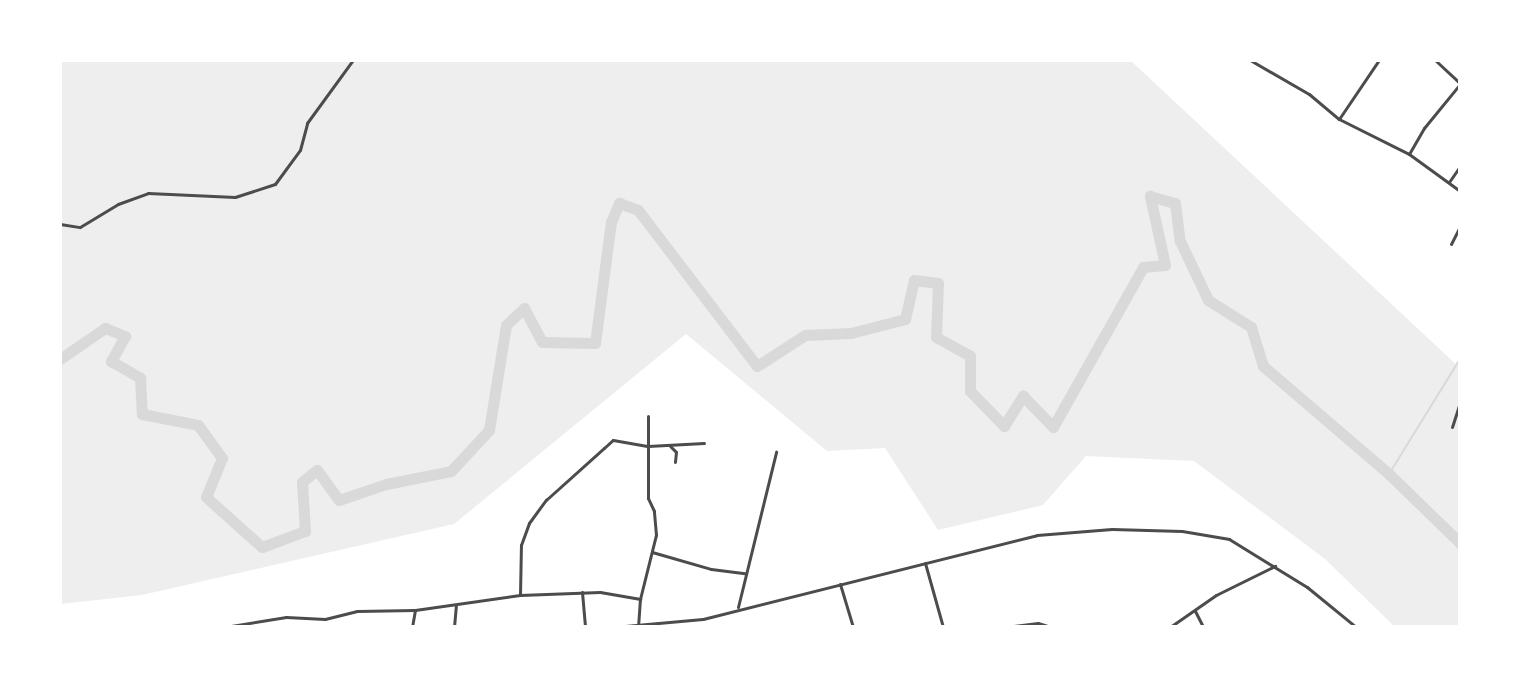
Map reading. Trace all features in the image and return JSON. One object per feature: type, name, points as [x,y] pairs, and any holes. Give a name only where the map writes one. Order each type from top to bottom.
[{"type":"street","points":[[60,224],[80,227],[118,204],[148,193],[235,197],[275,184],[300,150],[307,123],[353,60]]},
{"type":"street","points":[[1250,60],[1309,94],[1339,119],[1409,154],[1460,191]]},
{"type":"street","points":[[1339,119],[1379,60]]},
{"type":"street","points":[[1409,154],[1424,128],[1460,83],[1435,60]]},
{"type":"street","points":[[1449,182],[1460,166]]},
{"type":"street","points":[[1451,244],[1460,226]]},
{"type":"street","points":[[1452,427],[1460,402]]},
{"type":"street","points":[[637,625],[640,599],[656,535],[654,511],[648,498],[648,416]]},
{"type":"street","points":[[520,595],[521,545],[529,523],[546,500],[613,440],[648,446],[704,443]]},
{"type":"street","points":[[666,445],[676,452],[675,462]]},
{"type":"street","points":[[738,609],[776,452]]},
{"type":"street","points":[[614,627],[703,619],[1037,535],[1112,529],[1221,536],[1275,566],[1356,627]]},
{"type":"street","points":[[652,552],[711,569],[746,573]]},
{"type":"street","points":[[925,563],[943,627]]},
{"type":"street","points":[[1170,627],[1216,595],[1275,566]]},
{"type":"street","points":[[840,584],[853,627]]},
{"type":"street","points":[[225,627],[286,617],[325,619],[357,611],[456,606],[520,595],[582,592],[640,599]]},
{"type":"street","points":[[582,592],[585,627]]},
{"type":"street","points":[[454,627],[456,606]]},
{"type":"street","points":[[412,627],[415,610]]},
{"type":"street","points":[[1195,611],[1203,627]]},
{"type":"street","points":[[1006,627],[1038,623],[1051,627]]},
{"type":"shaded area","points":[[60,60],[1130,60],[1460,368],[1460,627],[1395,627],[1325,559],[1194,461],[1086,456],[1043,505],[938,530],[885,448],[827,451],[686,334],[454,524],[142,595],[60,604]]},
{"type":"waterway","points":[[60,359],[105,328],[125,336],[111,361],[140,378],[142,414],[198,425],[222,458],[206,497],[262,547],[305,531],[302,482],[317,470],[339,500],[386,484],[451,471],[489,430],[506,325],[524,308],[542,342],[595,343],[611,222],[619,203],[638,210],[757,366],[805,335],[851,333],[905,319],[914,280],[938,283],[936,337],[970,356],[970,391],[1004,426],[1023,396],[1053,427],[1143,267],[1165,265],[1150,196],[1175,203],[1180,241],[1208,300],[1251,327],[1263,366],[1389,474],[1460,543]]},
{"type":"waterway","points":[[1389,474],[1460,359]]}]
